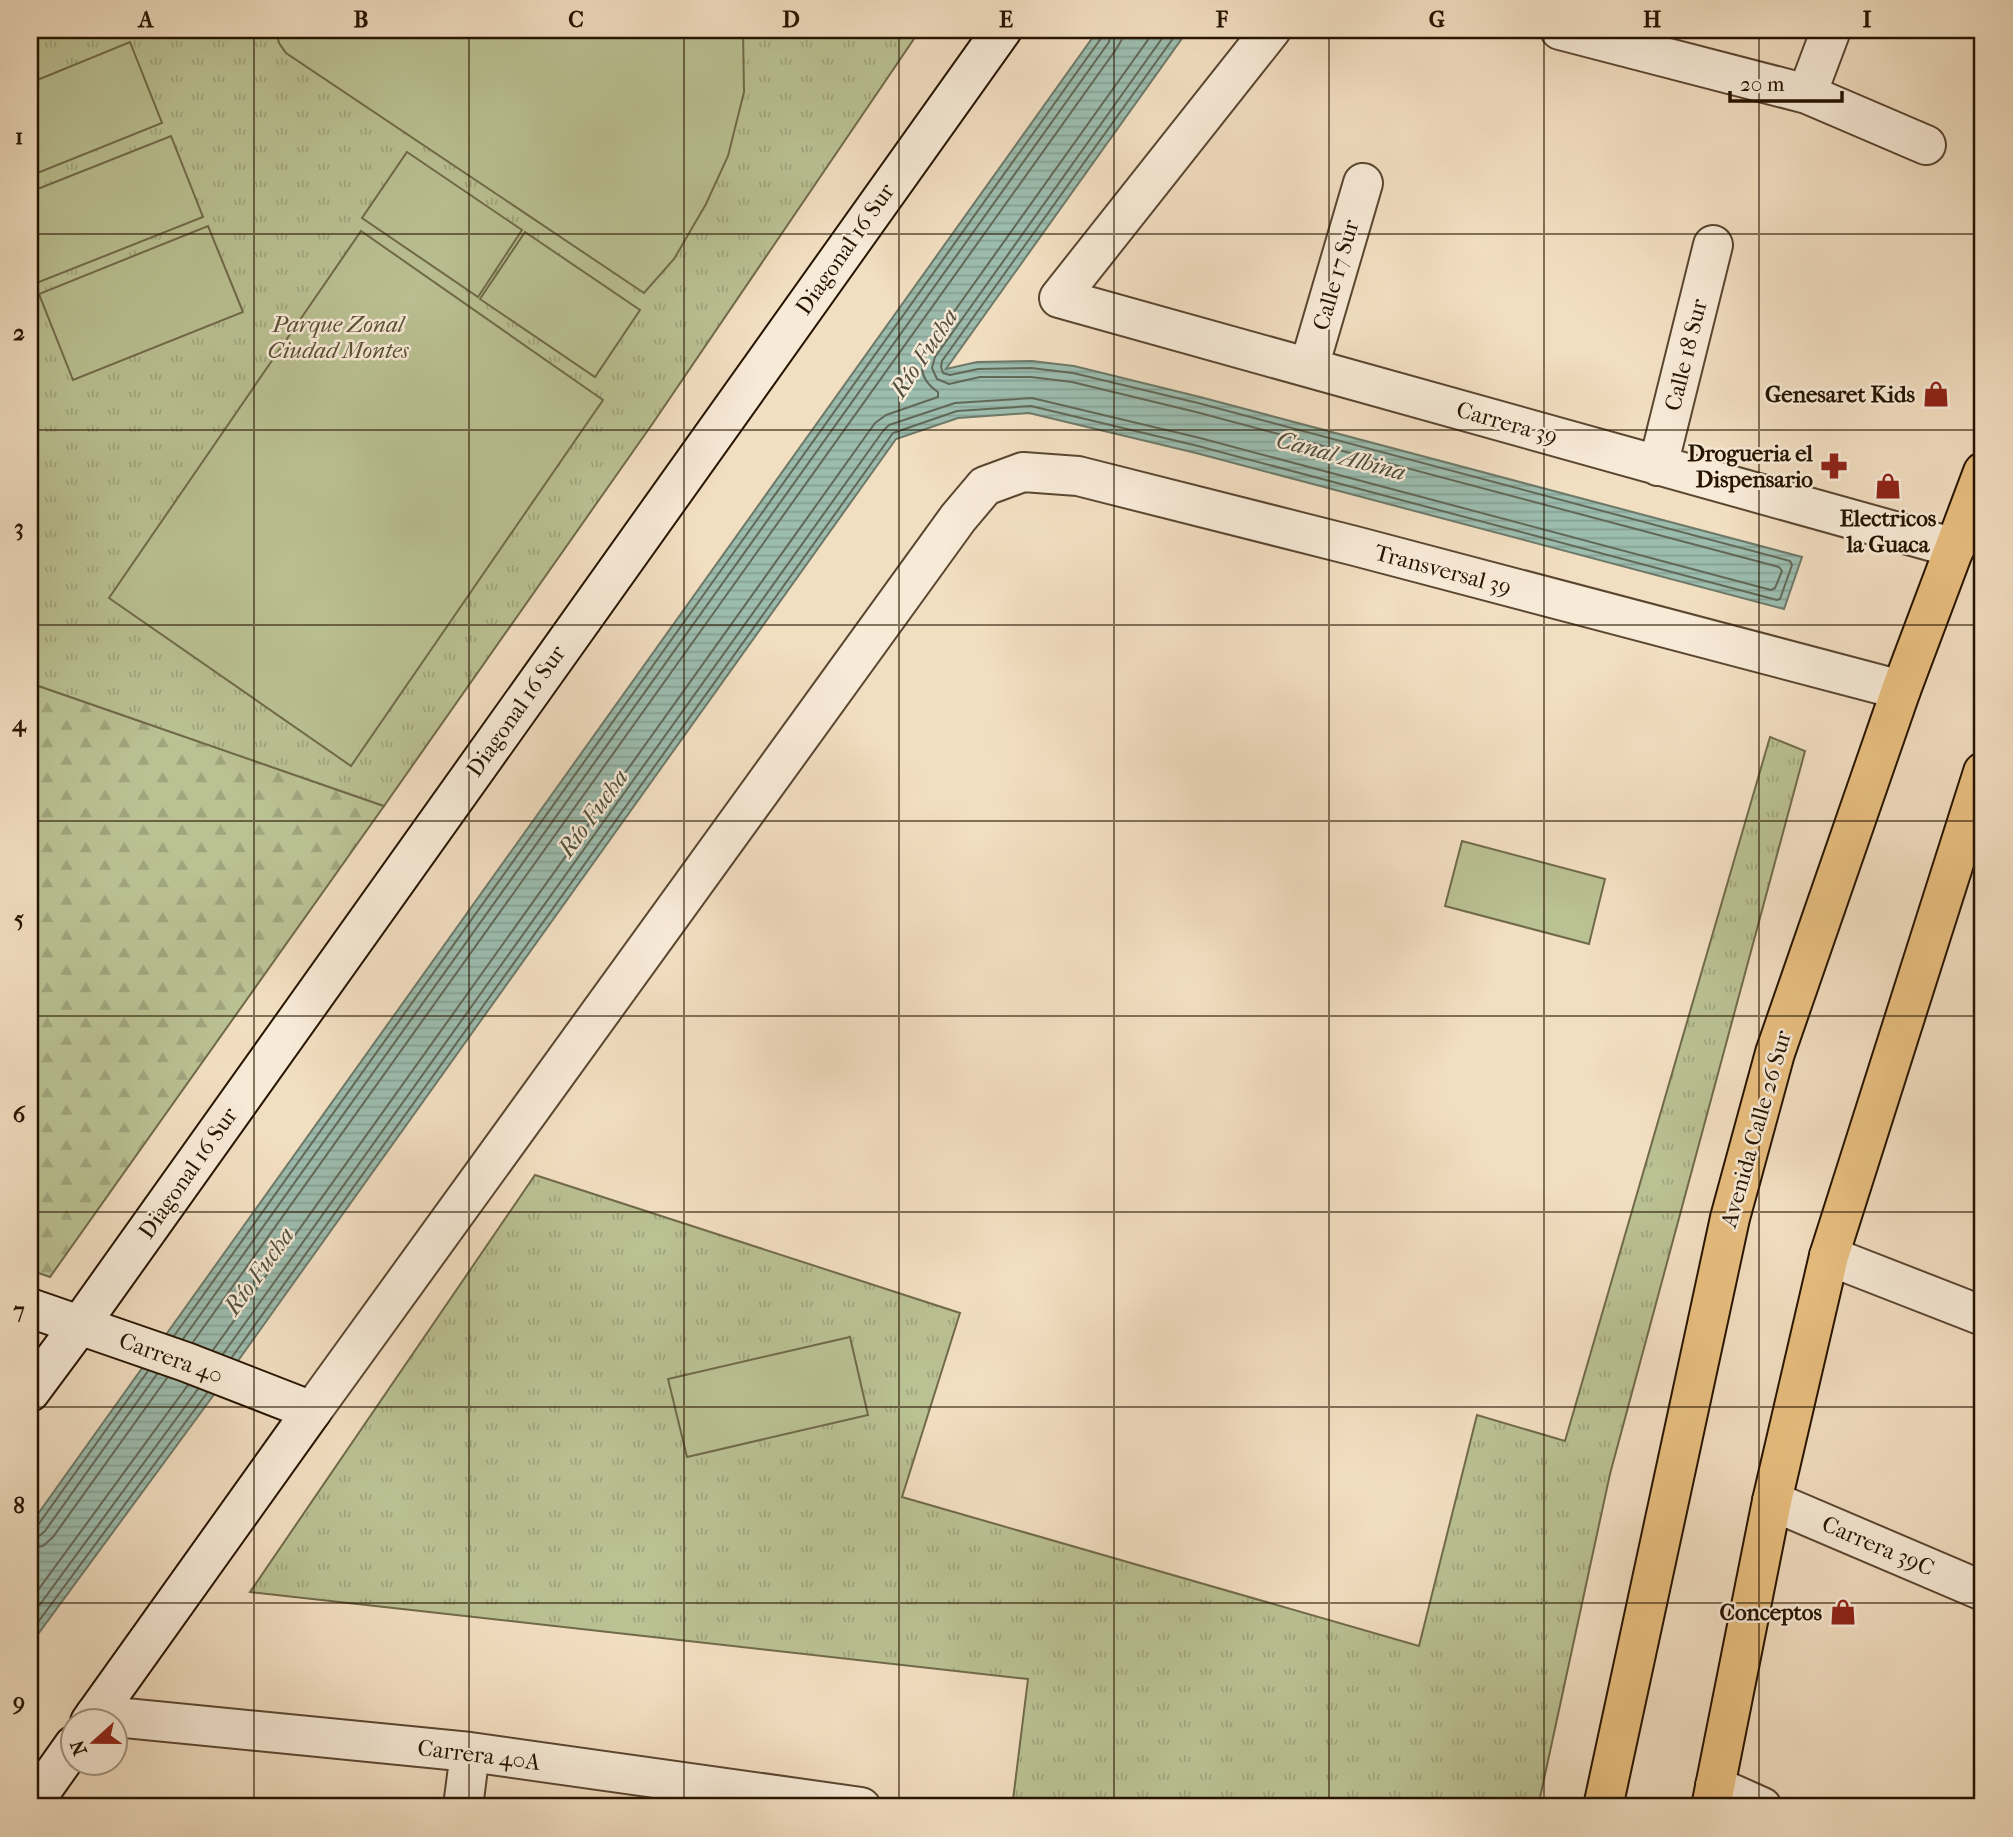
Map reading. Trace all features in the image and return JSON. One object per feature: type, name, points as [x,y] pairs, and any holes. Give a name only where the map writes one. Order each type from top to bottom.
[{"type":"main road","name":"Avenida Calle 26 Sur","points":[[1604,1807],[1730,1218],[1775,1053],[1900,690],[1983,472]]},
{"type":"main road","points":[[1713,1797],[1772,1501],[1829,1256],[1983,772]]},
{"type":"street","name":"Diagonal 16 Sur","points":[[30,1392],[1002,30]]},
{"type":"street","name":"Carrera 39","points":[[1271,30],[1059,298],[1955,548]]},
{"type":"street","points":[[1560,30],[1807,94],[1926,145]]},
{"type":"street","points":[[1807,94],[1831,30]]},
{"type":"street","name":"Calle 17 Sur","points":[[1309,368],[1363,183]]},
{"type":"street","name":"Calle 18 Sur","points":[[1658,466],[1713,245]]},
{"type":"street","name":"Transversal 39","points":[[312,1411],[958,518],[985,486],[1023,472],[1078,477],[1355,546],[1900,690]]},
{"type":"street","points":[[1829,1256],[1983,1316]]},
{"type":"street","name":"Carrera 40","points":[[30,1308],[236,1381],[312,1411]]},
{"type":"street","points":[[100,1708],[312,1411]]},
{"type":"street","name":"Carrera 39C","points":[[1772,1501],[1983,1591]]},
{"type":"street","name":"Carrera 40A","points":[[130,1730],[470,1752],[861,1807]]},
{"type":"street","points":[[463,1807],[470,1752]]},
{"type":"street","points":[[30,1807],[60,1764]]},
{"type":"street","points":[[1713,1797],[1762,1807]]},
{"type":"green space","name":"Parque Zonal Ciudad Montes","points":[[30,30],[920,30],[653,423],[384,806],[30,683]]},
{"type":"green space","points":[[276,30],[743,30],[744,92],[728,156],[706,204],[674,259],[644,293],[286,53],[279,43]]},
{"type":"green space","points":[[130,42],[162,123],[30,176],[30,83]]},
{"type":"green space","points":[[171,136],[203,217],[34,284],[30,273],[30,192]]},
{"type":"green space","points":[[407,152],[522,230],[478,297],[362,218]]},
{"type":"green space","points":[[208,226],[243,312],[73,380],[39,294]]},
{"type":"green space","points":[[361,231],[603,400],[351,766],[109,598]]},
{"type":"green space","points":[[525,232],[640,310],[595,377],[480,299]]},
{"type":"green space","points":[[30,683],[384,806],[50,1277],[30,1270]]},
{"type":"green space","points":[[1770,737],[1805,751],[1610,1474],[1538,1807],[1059,1807],[1013,1800],[1028,1679],[250,1592],[535,1175],[960,1313],[902,1497],[1419,1646],[1477,1415],[1565,1441]]},
{"type":"green space","points":[[1462,841],[1605,879],[1589,944],[1445,906]]},
{"type":"green space","points":[[850,1337],[868,1415],[687,1457],[668,1379]]},
{"type":"water","points":[[1098,30],[1188,30],[946,369],[977,362],[1032,361],[1074,366],[1802,557],[1784,609],[1196,453],[1029,413],[958,418],[896,439],[210,1400],[30,1645],[30,1525]]},
{"type":"place","name":"Genesaret Kids","points":[[1936,394]]},
{"type":"place","name":"Drogueria el Dispensario","points":[[1834,466]]},
{"type":"place","name":"Electricos la Guaca","points":[[1888,486]]},
{"type":"place","name":"Conceptos","points":[[1843,1612]]},
{"type":"water label","name":"Río Fucha","points":[[924,353]]},
{"type":"water label","name":"Canal Albina","points":[[1341,456]]},
{"type":"water label","name":"Río Fucha","points":[[593,813]]},
{"type":"water label","name":"Río Fucha","points":[[259,1271]]}]
